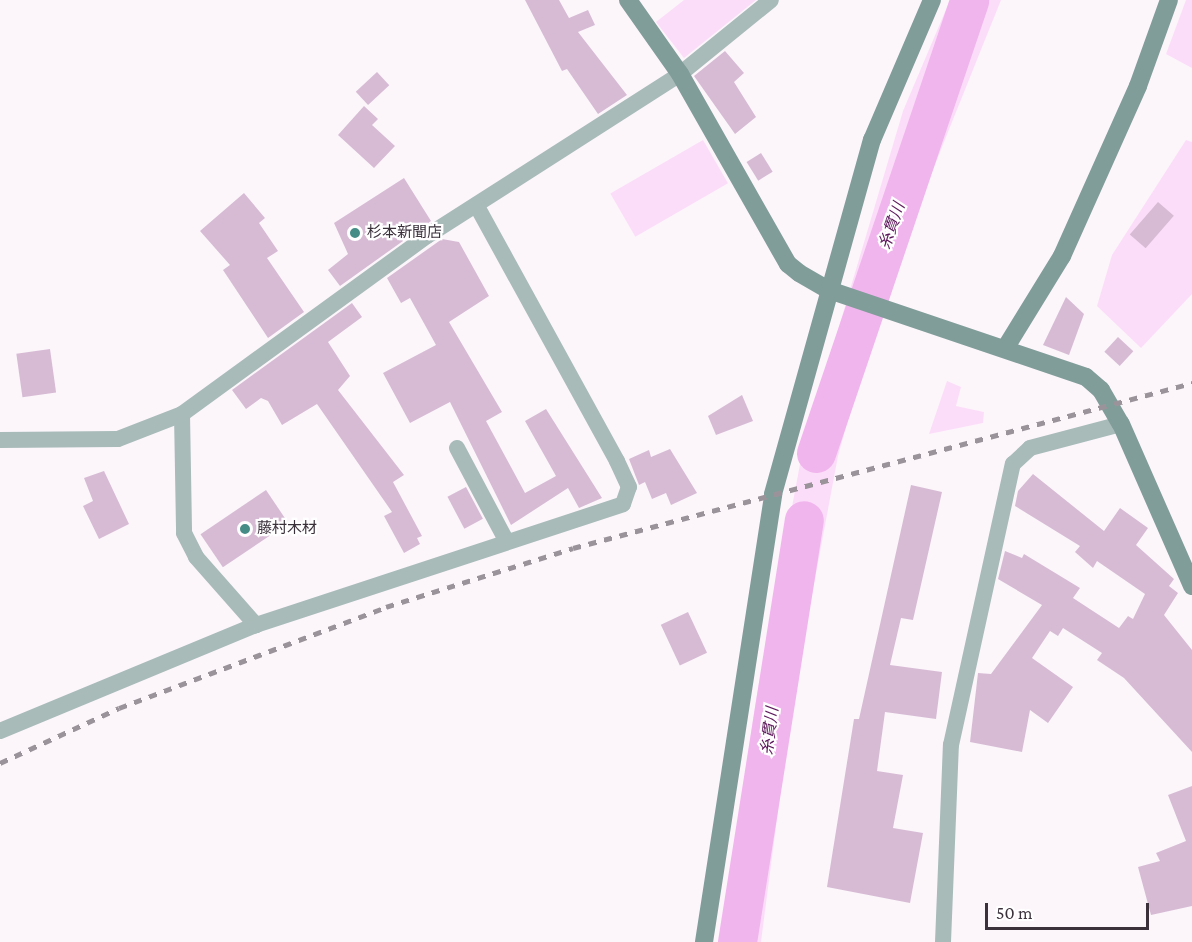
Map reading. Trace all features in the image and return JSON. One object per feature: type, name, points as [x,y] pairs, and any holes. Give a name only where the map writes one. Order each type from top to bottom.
[{"type":"street","points":[[628,0],[680,74],[788,264],[837,292],[895,309],[1086,377],[1121,424],[1192,586]]},
{"type":"street","points":[[0,440],[118,439],[182,414],[476,204],[680,74],[771,0]]},
{"type":"street","points":[[704,942],[773,494],[837,292],[872,140],[932,0]]},
{"type":"street","points":[[1006,347],[1062,256],[1138,86],[1169,0]]},
{"type":"street","points":[[0,731],[256,625],[623,504],[629,487],[476,204]]},
{"type":"street","points":[[182,414],[184,533],[200,562],[256,625]]},
{"type":"street","points":[[942,942],[951,746],[1013,464],[1030,448],[1121,424]]},
{"type":"street","points":[[457,448],[507,542]]},
{"type":"shaded area","points":[[684,0],[756,0],[684,58],[656,22]]},
{"type":"shaded area","points":[[950,0],[1001,0],[883,294],[838,456],[793,696],[761,942],[720,942],[756,700],[803,448],[903,111]]},
{"type":"shaded area","points":[[1186,0],[1192,0],[1192,68],[1166,54]]},
{"type":"shaded area","points":[[703,140],[728,183],[635,237],[610,194]]},
{"type":"shaded area","points":[[1186,140],[1192,142],[1192,294],[1141,348],[1097,306],[1112,255]]},
{"type":"shaded area","points":[[947,381],[961,387],[956,406],[984,412],[983,423],[929,434]]},
{"type":"building","points":[[525,0],[559,0],[569,18],[588,10],[595,25],[578,32],[627,95],[598,114],[567,69],[562,71]]},
{"type":"building","points":[[725,51],[744,73],[734,82],[756,117],[735,134],[694,76]]},
{"type":"building","points":[[377,72],[389,85],[368,105],[356,92]]},
{"type":"building","points":[[364,106],[378,119],[372,125],[395,146],[374,168],[338,135]]},
{"type":"building","points":[[761,153],[773,172],[758,181],[747,162]]},
{"type":"building","points":[[404,178],[431,221],[340,286],[328,270],[348,254],[334,223]]},
{"type":"building","points":[[244,193],[265,218],[259,223],[278,251],[267,258],[304,312],[268,338],[223,270],[230,265],[200,231]]},
{"type":"building","points":[[1158,202],[1174,216],[1146,248],[1130,234]]},
{"type":"building","points":[[442,239],[459,242],[489,296],[449,322],[502,412],[486,421],[525,493],[556,476],[525,421],[546,409],[602,498],[579,508],[568,488],[511,525],[450,402],[410,423],[383,373],[436,345],[410,298],[401,303],[387,278]]},
{"type":"building","points":[[1066,297],[1084,314],[1069,355],[1043,345]]},
{"type":"building","points":[[352,303],[362,317],[328,342],[350,376],[338,390],[404,475],[393,482],[422,536],[417,538],[420,544],[404,553],[384,516],[392,512],[317,404],[282,425],[268,401],[261,398],[246,409],[232,390]]},
{"type":"building","points":[[1118,337],[1133,351],[1120,366],[1104,352]]},
{"type":"building","points":[[50,349],[56,393],[22,397],[16,354]]},
{"type":"building","points":[[742,395],[753,421],[716,435],[708,416]]},
{"type":"building","points":[[670,449],[697,493],[671,505],[666,493],[652,499],[645,482],[639,485],[629,459],[649,450],[651,457]]},
{"type":"building","points":[[104,471],[129,524],[99,539],[83,506],[93,501],[84,478]]},
{"type":"building","points":[[1033,474],[1104,531],[1120,508],[1148,528],[1136,545],[1174,579],[1169,586],[1178,593],[1164,615],[1192,650],[1192,752],[1124,678],[1097,660],[1102,653],[1063,628],[1058,636],[1050,631],[1032,658],[1073,687],[1048,723],[1030,710],[1022,752],[970,742],[978,673],[991,674],[1042,605],[998,579],[1005,551],[1022,558],[1024,554],[1080,588],[1073,598],[1119,628],[1128,616],[1133,619],[1145,594],[1097,561],[1093,568],[1075,552],[1080,546],[1015,506],[1018,491]]},
{"type":"building","points":[[911,485],[942,492],[913,620],[901,618],[890,665],[942,672],[936,719],[885,712],[877,771],[903,775],[893,828],[923,833],[910,903],[827,887],[854,719],[859,719]]},
{"type":"building","points":[[466,487],[483,519],[464,529],[447,497]]},
{"type":"building","name":"藤村木材","points":[[266,490],[288,523],[223,567],[201,534]]},
{"type":"building","points":[[688,612],[707,653],[680,665],[661,625]]},
{"type":"building","points":[[1192,786],[1192,906],[1151,915],[1138,867],[1160,861],[1156,853],[1186,841],[1168,795]]},
{"type":"waterway","name":"糸貫川","points":[[816,453],[969,0]]},
{"type":"waterway","name":"糸貫川","points":[[737,942],[804,520]]},
{"type":"railway","points":[[0,763],[119,708],[386,607],[573,548],[1192,383]]},
{"type":"place","name":"杉本新聞店","points":[[355,233]]},
{"type":"place","name":"藤村木材","points":[[245,529]]}]
